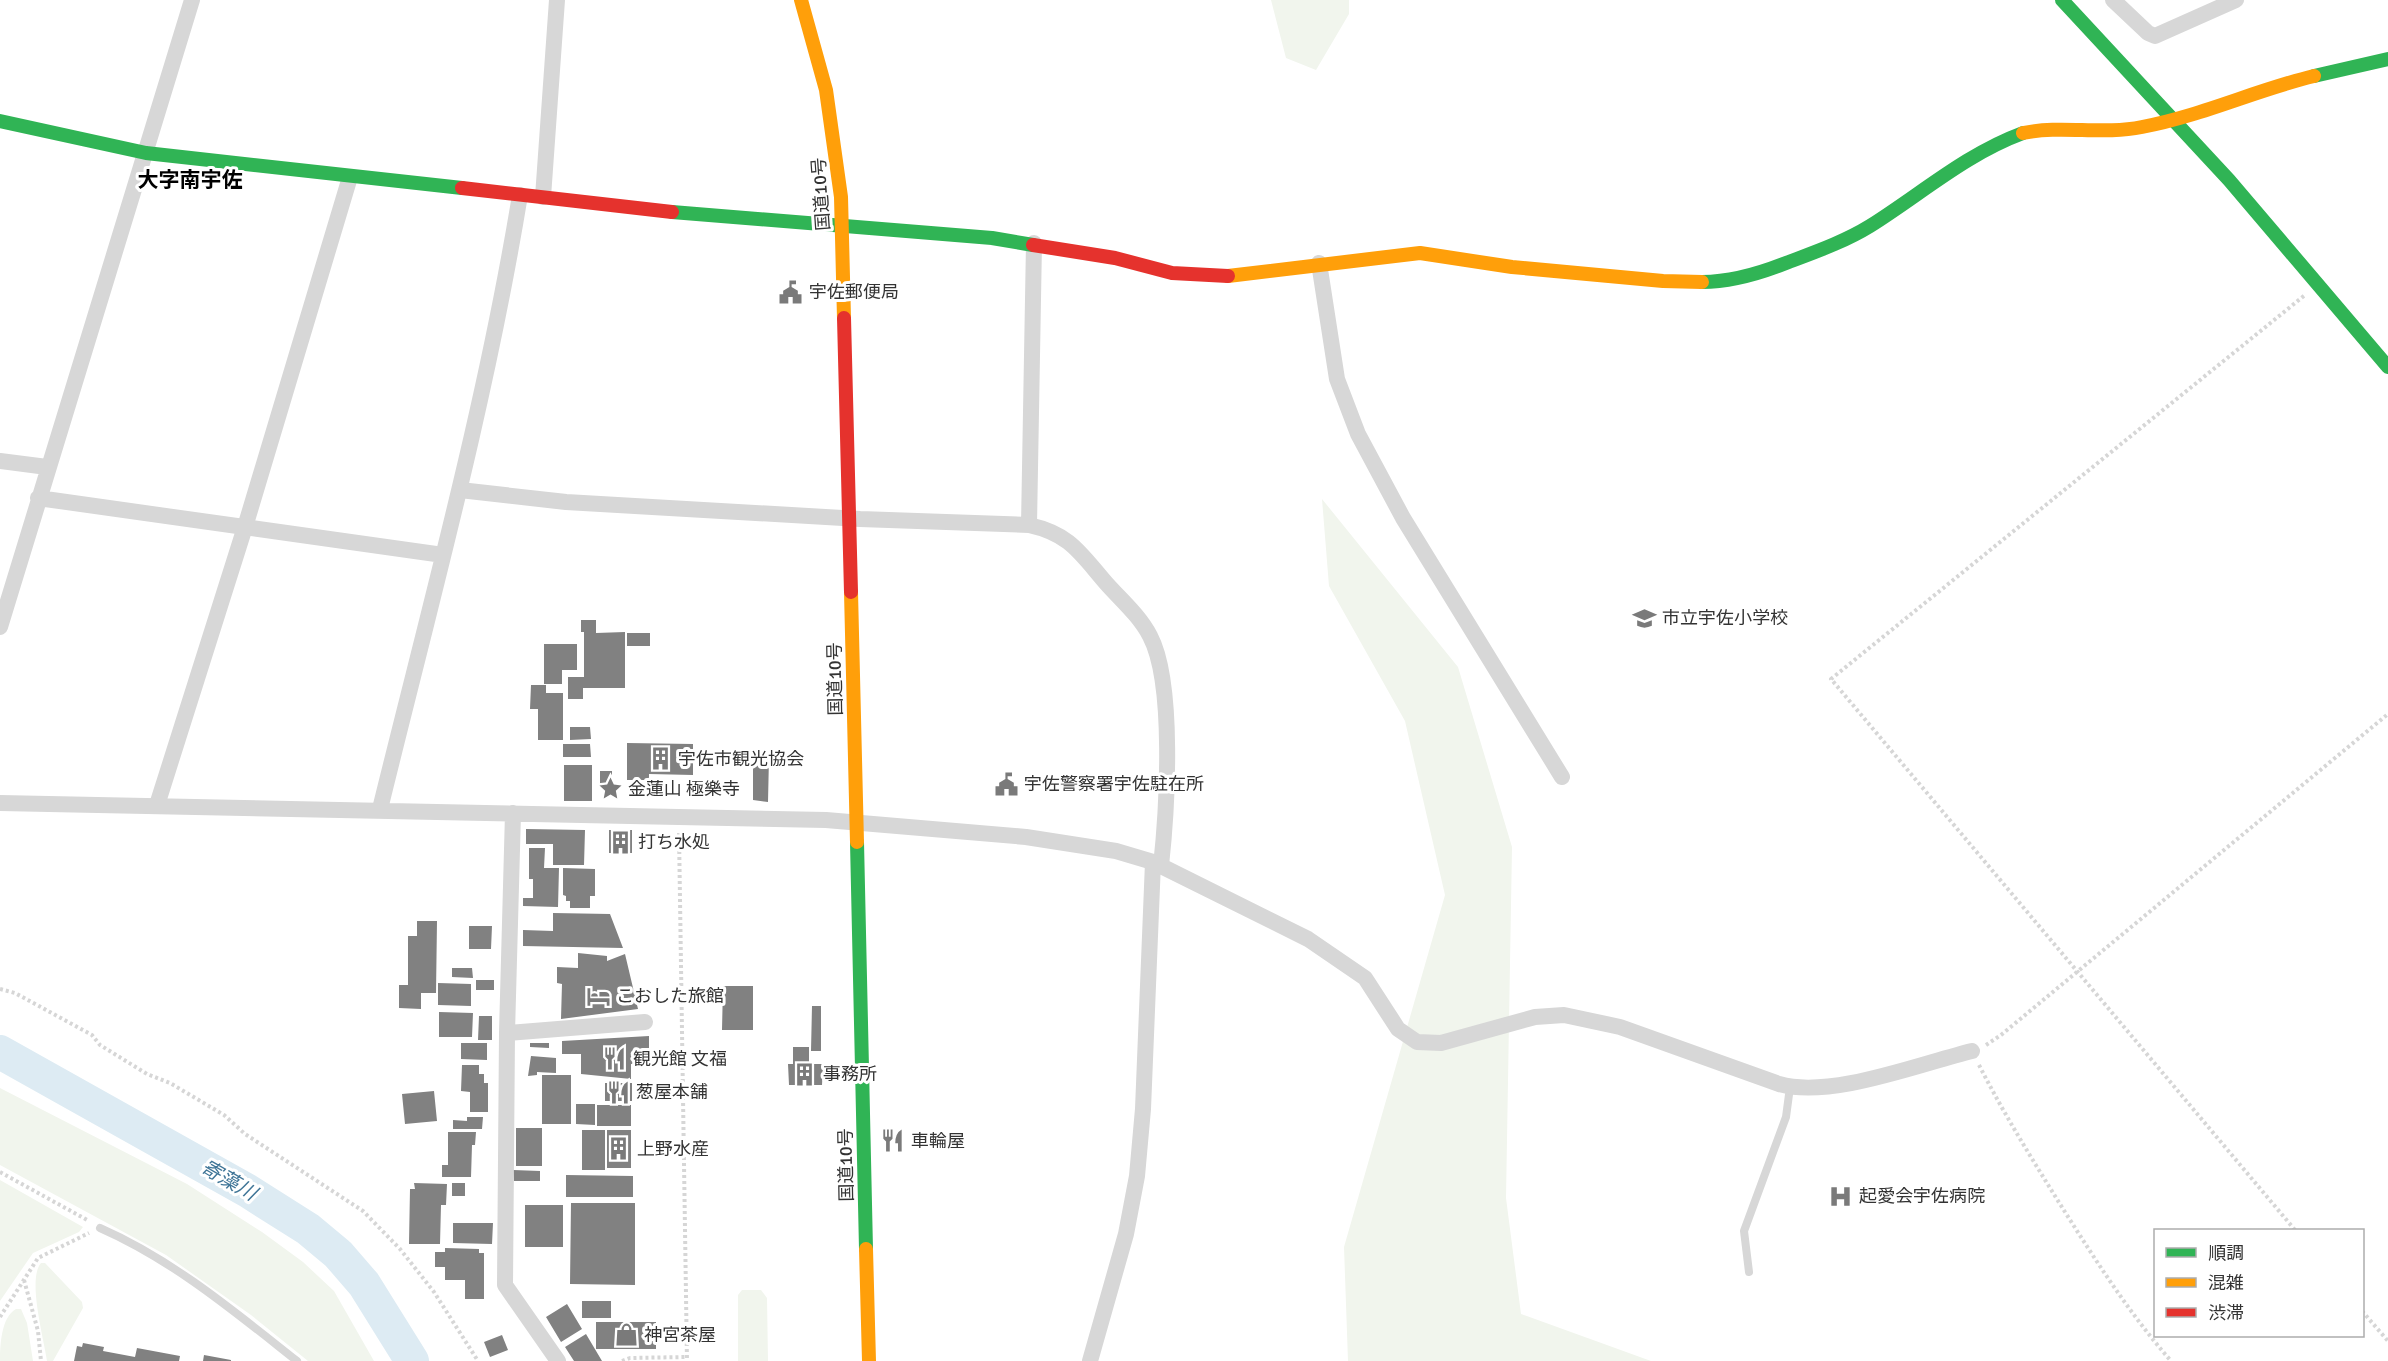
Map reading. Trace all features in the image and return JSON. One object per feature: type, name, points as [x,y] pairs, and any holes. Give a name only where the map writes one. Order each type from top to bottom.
[{"type":"main road","name":"国道10号","points":[[801,0],[826,90],[839,176],[842,226],[869,1361]]},
{"type":"main road","points":[[2062,0],[2177,119],[2319,283],[2388,367]]},
{"type":"main road","points":[[0,122],[146,153],[711,216],[926,231],[1034,243],[1115,258],[1172,273],[1202,276],[1245,276],[1318,263],[1420,253],[1512,267],[1663,281],[1711,282],[1738,278],[1834,245],[1869,227],[1951,170],[1999,142],[2023,133],[2049,128],[2087,131],[2139,128],[2177,119],[2281,85],[2388,60]]},
{"type":"street","points":[[0,627],[47,467],[192,0]]},
{"type":"street","points":[[543,197],[557,0]]},
{"type":"street","points":[[2113,0],[2148,33],[2155,36],[2236,0]]},
{"type":"street","points":[[157,805],[245,527],[350,177]]},
{"type":"street","points":[[380,809],[460,490],[498,323],[520,195]]},
{"type":"street","points":[[1029,525],[1034,243]]},
{"type":"street","points":[[1318,263],[1337,379],[1358,434],[1403,518],[1562,777]]},
{"type":"street","points":[[0,462],[47,467]]},
{"type":"street","points":[[460,490],[547,501],[849,518],[1029,525],[1065,538],[1080,550],[1138,618],[1150,637],[1160,663],[1166,715],[1143,1109],[1137,1176],[1126,1234],[1090,1361]]},
{"type":"street","points":[[38,498],[442,555]]},
{"type":"street","points":[[0,803],[380,809],[856,822],[1026,837],[1116,851],[1157,864],[1308,939],[1358,972],[1372,987],[1398,1029],[1417,1042],[1441,1043],[1542,1016],[1582,1017],[1620,1027],[1790,1087],[1844,1084],[1972,1051]]},
{"type":"street","points":[[513,813],[507,1033],[505,1285],[558,1361]]},
{"type":"street","points":[[507,1033],[645,1022]]},
{"type":"lane","points":[[1749,1272],[1744,1232],[1786,1118],[1790,1087]]},
{"type":"lane","points":[[100,1228],[139,1245],[171,1265],[297,1361]]},
{"type":"path","points":[[2294,1229],[1831,680],[2319,283]]},
{"type":"path","points":[[2171,1361],[2140,1326],[2106,1277],[2008,1122],[1972,1051],[2001,1035],[2388,714]]},
{"type":"path","points":[[622,1361],[630,1358],[687,1359],[678,817]]},
{"type":"path","points":[[0,989],[15,993],[92,1035],[100,1045],[147,1074],[170,1083],[215,1110],[245,1134],[363,1211],[388,1235],[420,1274],[450,1315],[478,1361]]},
{"type":"path","points":[[0,1172],[100,1228]]},
{"type":"path","points":[[0,1317],[38,1258],[100,1228]]},
{"type":"path","points":[[24,1279],[38,1331],[41,1361]]},
{"type":"path","points":[[2364,1313],[2388,1341]]},
{"type":"shaded area","points":[[1271,0],[1349,0],[1349,14],[1316,70],[1286,58]]},
{"type":"shaded area","points":[[1322,499],[1458,667],[1512,847],[1506,1198],[1521,1314],[1651,1361],[1348,1361],[1344,1247],[1445,895],[1405,721],[1329,586]]},
{"type":"shaded area","points":[[0,1088],[187,1184],[262,1232],[303,1262],[334,1291],[374,1361],[308,1361],[251,1315],[166,1255],[0,1165]]},
{"type":"shaded area","points":[[0,1180],[83,1227],[79,1232],[33,1253],[0,1301]]},
{"type":"shaded area","points":[[41,1263],[45,1263],[82,1302],[83,1308],[53,1361],[47,1361],[36,1295],[37,1271]]},
{"type":"shaded area","points":[[742,1290],[761,1290],[767,1298],[768,1361],[738,1361],[738,1295]]},
{"type":"shaded area","points":[[16,1309],[21,1309],[27,1323],[33,1361],[0,1361],[4,1325]]},
{"type":"building","points":[[581,620],[596,620],[596,633],[625,632],[625,688],[583,688],[583,699],[568,699],[568,677],[584,677],[584,632],[581,632]]},
{"type":"building","points":[[627,633],[650,633],[650,646],[627,646]]},
{"type":"building","points":[[544,644],[577,644],[577,670],[562,670],[562,684],[544,684]]},
{"type":"building","points":[[531,685],[546,685],[546,693],[563,693],[563,740],[538,740],[538,709],[530,709]]},
{"type":"building","points":[[570,727],[590,727],[591,739],[570,740]]},
{"type":"building","name":"宇佐市観光協会","points":[[627,743],[693,744],[693,775],[649,774],[649,780],[627,780]]},
{"type":"building","points":[[563,744],[590,744],[591,757],[563,757]]},
{"type":"building","points":[[753,757],[769,757],[768,802],[753,800]]},
{"type":"building","points":[[564,765],[592,765],[592,801],[564,801]]},
{"type":"building","points":[[600,771],[612,771],[612,783],[600,783]]},
{"type":"building","points":[[526,829],[585,830],[584,865],[553,865],[553,844],[526,844]]},
{"type":"building","name":"打ち水処","points":[[609,830],[632,830],[632,853],[609,853]]},
{"type":"building","points":[[529,848],[545,848],[544,868],[559,868],[558,907],[523,906],[523,898],[533,898],[533,879],[529,879]]},
{"type":"building","points":[[563,868],[595,869],[595,896],[590,896],[590,908],[570,908],[570,901],[566,901],[566,896],[563,895]]},
{"type":"building","points":[[553,913],[610,914],[623,948],[523,946],[523,930],[553,931]]},
{"type":"building","points":[[417,921],[437,921],[436,993],[421,993],[421,1009],[399,1008],[399,985],[408,985],[408,936],[417,936]]},
{"type":"building","points":[[469,926],[492,926],[491,949],[469,949]]},
{"type":"building","name":"こおした旅館","points":[[578,953],[607,956],[607,961],[625,954],[638,1009],[561,1019],[562,984],[557,983],[557,967],[578,968]]},
{"type":"building","points":[[452,968],[472,968],[473,978],[452,977]]},
{"type":"building","points":[[476,980],[494,980],[494,990],[476,990]]},
{"type":"building","points":[[438,983],[471,984],[471,1006],[438,1005]]},
{"type":"building","points":[[723,986],[753,986],[753,1030],[722,1030]]},
{"type":"building","points":[[812,1006],[821,1006],[821,1051],[811,1051]]},
{"type":"building","points":[[439,1012],[473,1013],[472,1037],[439,1037]]},
{"type":"building","points":[[479,1016],[492,1016],[492,1040],[478,1040]]},
{"type":"building","name":"観光館 文福","points":[[649,1036],[649,1064],[631,1064],[631,1079],[581,1074],[581,1054],[562,1054],[562,1041]]},
{"type":"building","points":[[461,1043],[487,1043],[487,1060],[461,1059]]},
{"type":"building","points":[[530,1043],[549,1043],[549,1048],[530,1047]]},
{"type":"building","name":"事務所","points":[[793,1047],[809,1047],[809,1064],[823,1064],[822,1085],[789,1085],[788,1064],[793,1064]]},
{"type":"building","points":[[531,1056],[556,1058],[556,1073],[537,1072],[537,1075],[528,1076]]},
{"type":"building","points":[[462,1065],[479,1065],[479,1074],[484,1074],[484,1083],[488,1083],[488,1112],[470,1112],[470,1092],[461,1091]]},
{"type":"building","points":[[542,1075],[571,1075],[571,1124],[542,1124]]},
{"type":"building","name":"葱屋本舗","points":[[605,1083],[632,1083],[632,1101],[605,1101]]},
{"type":"building","points":[[434,1091],[437,1121],[405,1124],[402,1094]]},
{"type":"building","points":[[576,1104],[595,1104],[595,1125],[576,1124]]},
{"type":"building","points":[[597,1105],[631,1105],[631,1126],[597,1126]]},
{"type":"building","points":[[467,1117],[483,1117],[482,1129],[453,1129],[453,1120],[467,1121]]},
{"type":"building","points":[[516,1128],[542,1128],[542,1166],[516,1166]]},
{"type":"building","points":[[582,1130],[605,1130],[605,1170],[582,1170]]},
{"type":"building","name":"上野水産","points":[[607,1130],[631,1130],[631,1168],[607,1168]]},
{"type":"building","points":[[448,1132],[476,1132],[475,1145],[472,1145],[471,1177],[442,1177],[442,1165],[448,1165]]},
{"type":"building","points":[[513,1170],[540,1171],[540,1181],[514,1181]]},
{"type":"building","points":[[566,1175],[633,1176],[633,1197],[566,1197]]},
{"type":"building","points":[[414,1183],[447,1184],[446,1205],[441,1205],[440,1244],[409,1244],[410,1189],[415,1189]]},
{"type":"building","points":[[452,1183],[465,1183],[465,1196],[452,1196]]},
{"type":"building","points":[[571,1203],[635,1203],[635,1285],[570,1284]]},
{"type":"building","points":[[525,1205],[563,1205],[563,1247],[525,1247]]},
{"type":"building","points":[[453,1223],[493,1223],[492,1244],[453,1243]]},
{"type":"building","points":[[445,1248],[479,1249],[479,1253],[484,1253],[484,1299],[465,1299],[465,1280],[445,1280],[445,1267],[435,1267],[435,1252],[445,1252]]},
{"type":"building","points":[[582,1301],[611,1301],[611,1318],[582,1318]]},
{"type":"building","points":[[567,1304],[582,1329],[561,1342],[546,1317]]},
{"type":"building","name":"神宮茶屋","points":[[596,1322],[656,1322],[656,1349],[596,1349]]},
{"type":"building","points":[[586,1334],[602,1361],[574,1361],[565,1347]]},
{"type":"building","points":[[502,1335],[508,1350],[490,1357],[484,1342]]},
{"type":"building","points":[[83,1343],[104,1347],[103,1351],[135,1357],[137,1348],[180,1356],[179,1361],[74,1361],[77,1346],[82,1347]]},
{"type":"building","points":[[204,1355],[231,1360],[231,1361],[203,1361]]},
{"type":"waterway","name":"寄藻川","points":[[0,1052],[248,1191],[308,1229],[338,1254],[364,1284],[412,1361]]},
{"type":"traffic: fast","points":[[2062,0],[2229,180],[2388,367]]},
{"type":"traffic: fast","points":[[2314,76],[2388,59]]},
{"type":"traffic: fast","points":[[0,121],[146,153],[462,188]]},
{"type":"traffic: fast","points":[[1702,282],[1734,279],[1756,273],[1840,242],[1870,226],[1963,163],[2023,133]]},
{"type":"traffic: fast","points":[[672,212],[992,238],[1033,245]]},
{"type":"traffic: fast","points":[[857,842],[866,1249]]},
{"type":"traffic: slow","points":[[801,0],[826,90],[841,197],[844,318]]},
{"type":"traffic: slow","points":[[2023,133],[2142,127],[2186,116],[2314,76]]},
{"type":"traffic: slow","points":[[1228,276],[1420,253],[1512,267],[1663,281],[1702,282]]},
{"type":"traffic: slow","points":[[851,592],[857,842]]},
{"type":"traffic: slow","points":[[866,1249],[869,1361]]},
{"type":"traffic: jam","points":[[462,188],[672,212]]},
{"type":"traffic: jam","points":[[1033,245],[1115,258],[1172,273],[1228,276]]},
{"type":"traffic: jam","points":[[844,318],[851,592]]},
{"type":"place","name":"宇佐郵便局","points":[[791,292]]},
{"type":"place","name":"市立宇佐小学校","points":[[1644,618]]},
{"type":"place","name":"宇佐市観光協会","points":[[660,759]]},
{"type":"place","name":"宇佐警察署宇佐駐在所","points":[[1006,784]]},
{"type":"place","name":"金蓮山 極樂寺","points":[[610,789]]},
{"type":"place","name":"打ち水処","points":[[620,842]]},
{"type":"place","name":"こおした旅館","points":[[598,996]]},
{"type":"place","name":"観光館 文福","points":[[615,1059]]},
{"type":"place","name":"事務所","points":[[805,1074]]},
{"type":"place","name":"葱屋本舗","points":[[618,1092]]},
{"type":"place","name":"車輪屋","points":[[893,1141]]},
{"type":"place","name":"上野水産","points":[[619,1149]]},
{"type":"place","name":"起愛会宇佐病院","points":[[1841,1196]]},
{"type":"place","name":"神宮茶屋","points":[[626,1335]]},
{"type":"district","name":"大字南宇佐","points":[[190,180]]}]
